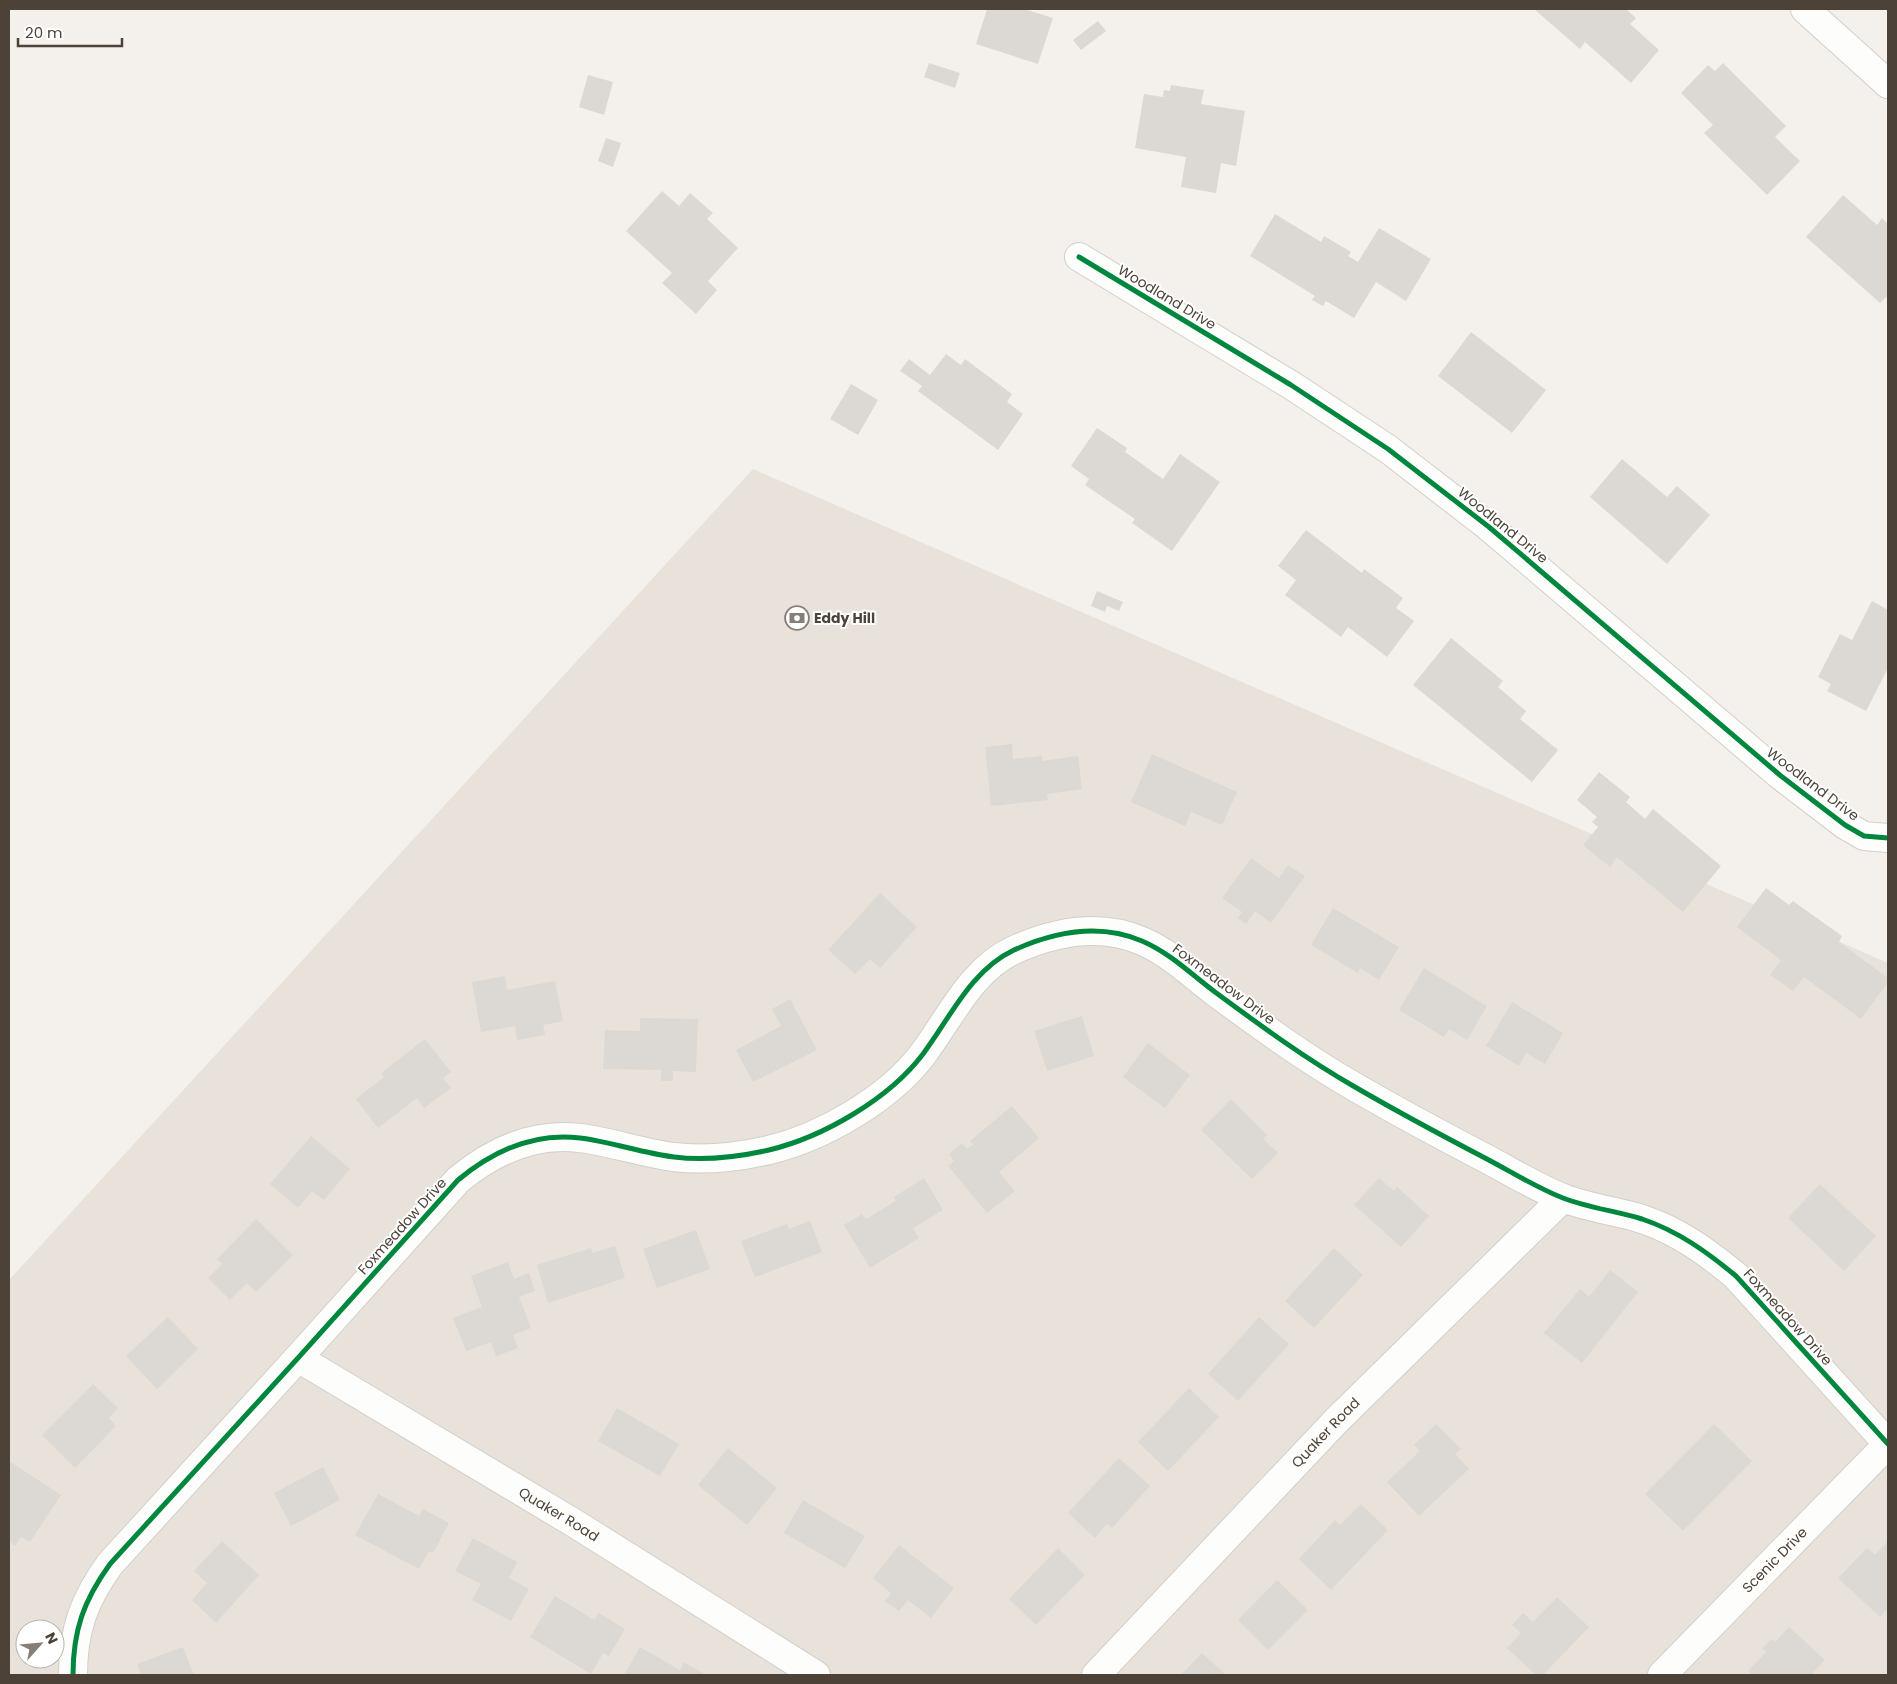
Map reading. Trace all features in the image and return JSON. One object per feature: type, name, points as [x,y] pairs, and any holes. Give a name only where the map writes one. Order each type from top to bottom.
[{"type":"street","points":[[1805,9],[1888,84]]},
{"type":"street","name":"Woodland Drive","points":[[1079,257],[1291,385],[1388,449],[1490,527],[1781,776],[1845,825],[1864,836],[1888,838]]},
{"type":"street","name":"Foxmeadow Drive","points":[[73,1675],[76,1632],[95,1584],[110,1564],[458,1180],[475,1165],[494,1154],[522,1143],[558,1137],[580,1138],[673,1157],[709,1159],[745,1156],[781,1147],[815,1134],[848,1118],[902,1078],[920,1058],[966,992],[993,963],[1010,951],[1068,932],[1105,932],[1141,941],[1174,960],[1291,1048],[1410,1118],[1563,1198],[1643,1220],[1677,1234],[1707,1252],[1736,1276],[1888,1444]]},
{"type":"street","name":"Quaker Road","points":[[1096,1675],[1336,1420],[1563,1198]]},
{"type":"street","name":"Quaker Road","points":[[298,1358],[574,1523],[816,1675]]},
{"type":"street","name":"Scenic Drive","points":[[1662,1675],[1888,1444]]},
{"type":"shaded area","points":[[753,469],[1888,963],[1888,1675],[9,1675],[9,1280]]},
{"type":"building","points":[[987,9],[1024,9],[1053,18],[1038,64],[976,44]]},
{"type":"building","points":[[1534,9],[1626,9],[1636,18],[1630,24],[1659,50],[1631,83],[1585,42],[1580,49]]},
{"type":"building","points":[[1098,21],[1106,31],[1081,50],[1073,40]]},
{"type":"building","points":[[929,63],[960,73],[955,88],[924,77]]},
{"type":"building","points":[[1723,63],[1786,126],[1775,137],[1800,161],[1767,195],[1704,133],[1713,125],[1681,93],[1708,65],[1715,71]]},
{"type":"building","points":[[588,75],[613,82],[604,115],[579,107]]},
{"type":"building","points":[[1171,85],[1204,90],[1201,104],[1245,111],[1236,166],[1221,163],[1216,193],[1181,187],[1186,157],[1135,148],[1144,94],[1163,97],[1164,90],[1170,91]]},
{"type":"building","points":[[606,138],[621,143],[613,167],[598,161]]},
{"type":"building","points":[[662,191],[679,206],[690,193],[713,213],[707,219],[738,248],[708,281],[717,290],[696,314],[662,283],[672,273],[626,231]]},
{"type":"building","points":[[1843,195],[1877,225],[1882,218],[1888,224],[1888,299],[1886,297],[1880,303],[1806,237]]},
{"type":"building","points":[[1275,214],[1321,242],[1324,236],[1351,252],[1348,256],[1358,262],[1379,228],[1431,259],[1406,301],[1376,282],[1354,318],[1326,301],[1323,306],[1312,300],[1315,296],[1250,256]]},
{"type":"building","points":[[1471,332],[1546,390],[1512,433],[1438,376]]},
{"type":"building","points":[[946,354],[961,365],[965,359],[1012,394],[1007,402],[1023,414],[998,450],[918,391],[922,386],[900,371],[909,359],[930,375]]},
{"type":"building","points":[[851,384],[878,400],[858,435],[830,419]]},
{"type":"building","points":[[1097,428],[1127,448],[1125,452],[1163,479],[1180,454],[1220,482],[1172,551],[1132,523],[1135,519],[1085,485],[1089,479],[1071,466]]},
{"type":"building","points":[[1622,459],[1667,497],[1677,486],[1710,515],[1667,564],[1590,497]]},
{"type":"building","points":[[1306,530],[1362,573],[1364,569],[1403,598],[1396,608],[1414,621],[1387,657],[1348,627],[1341,637],[1285,595],[1296,580],[1278,566]]},
{"type":"building","points":[[1097,591],[1123,602],[1119,611],[1107,606],[1105,612],[1091,606]]},
{"type":"building","points":[[1872,601],[1888,610],[1888,668],[1866,711],[1827,691],[1831,684],[1818,677],[1840,634],[1852,640]]},
{"type":"building","points":[[1451,638],[1503,681],[1498,687],[1526,711],[1520,719],[1558,750],[1532,782],[1413,685]]},
{"type":"building","points":[[1012,744],[1013,759],[1042,756],[1042,761],[1078,756],[1082,789],[1047,794],[1048,800],[991,806],[985,747]]},
{"type":"building","points":[[1152,754],[1237,792],[1222,825],[1191,812],[1185,826],[1131,802]]},
{"type":"building","points":[[1599,772],[1630,797],[1626,802],[1645,819],[1653,809],[1721,866],[1683,912],[1617,857],[1610,867],[1583,845],[1598,827],[1592,822],[1597,817],[1577,800]]},
{"type":"building","points":[[1251,858],[1279,878],[1288,865],[1305,876],[1271,923],[1255,911],[1246,924],[1238,918],[1242,912],[1222,898]]},
{"type":"building","points":[[1766,888],[1789,905],[1793,901],[1842,936],[1839,942],[1888,978],[1888,982],[1861,1019],[1804,977],[1793,991],[1770,975],[1781,960],[1737,927]]},
{"type":"building","points":[[880,893],[917,927],[880,968],[870,959],[855,974],[828,950]]},
{"type":"building","points":[[1333,908],[1399,947],[1379,980],[1360,968],[1358,973],[1311,945]]},
{"type":"building","points":[[1424,968],[1487,1006],[1467,1040],[1449,1029],[1444,1037],[1399,1010]]},
{"type":"building","points":[[505,976],[507,990],[555,981],[563,1021],[543,1025],[545,1035],[517,1040],[515,1026],[481,1032],[472,982]]},
{"type":"building","points":[[790,999],[817,1050],[753,1082],[736,1050],[781,1026],[772,1009]]},
{"type":"building","points":[[1512,1002],[1563,1033],[1545,1064],[1526,1053],[1519,1066],[1486,1046]]},
{"type":"building","points":[[1082,1016],[1094,1056],[1047,1071],[1034,1031]]},
{"type":"building","points":[[640,1018],[698,1019],[696,1072],[673,1071],[673,1081],[661,1081],[661,1070],[603,1069],[605,1030],[640,1031]]},
{"type":"building","points":[[425,1039],[451,1072],[443,1078],[451,1088],[424,1108],[417,1098],[378,1128],[356,1099],[384,1077],[381,1073]]},
{"type":"building","points":[[1148,1043],[1190,1075],[1165,1108],[1123,1077]]},
{"type":"building","points":[[1231,1099],[1267,1135],[1263,1139],[1278,1153],[1252,1179],[1201,1130]]},
{"type":"building","points":[[1012,1106],[1039,1138],[999,1172],[1015,1191],[987,1213],[948,1166],[954,1161],[949,1154],[962,1143],[967,1149],[973,1145],[970,1141]]},
{"type":"building","points":[[311,1136],[350,1169],[324,1200],[312,1191],[298,1208],[270,1184]]},
{"type":"building","points":[[924,1178],[943,1210],[913,1228],[919,1238],[870,1268],[844,1225],[862,1214],[866,1219],[896,1201],[894,1197]]},
{"type":"building","points":[[1379,1178],[1394,1191],[1397,1187],[1429,1216],[1401,1247],[1354,1205]]},
{"type":"building","points":[[1820,1184],[1876,1236],[1844,1271],[1788,1218]]},
{"type":"building","points":[[256,1219],[293,1255],[256,1292],[247,1283],[230,1300],[208,1278],[222,1264],[217,1259]]},
{"type":"building","points":[[810,1221],[822,1252],[755,1277],[741,1241],[787,1224],[789,1229]]},
{"type":"building","points":[[696,1230],[710,1269],[657,1288],[643,1249]]},
{"type":"building","points":[[615,1246],[625,1278],[548,1303],[537,1265],[591,1248],[592,1253]]},
{"type":"building","points":[[1334,1248],[1363,1275],[1314,1328],[1285,1301]]},
{"type":"building","points":[[508,1262],[514,1279],[529,1273],[535,1291],[519,1297],[531,1328],[513,1335],[518,1348],[496,1356],[491,1342],[466,1351],[453,1318],[482,1307],[471,1276]]},
{"type":"building","points":[[1610,1270],[1638,1292],[1582,1363],[1544,1333],[1580,1289],[1589,1297]]},
{"type":"building","points":[[168,1317],[198,1349],[157,1389],[126,1356]]},
{"type":"building","points":[[1259,1317],[1289,1344],[1238,1401],[1208,1374]]},
{"type":"building","points":[[93,1384],[118,1408],[109,1418],[116,1426],[75,1468],[42,1435]]},
{"type":"building","points":[[1189,1388],[1219,1417],[1168,1471],[1138,1442]]},
{"type":"building","points":[[617,1408],[679,1444],[660,1476],[598,1441]]},
{"type":"building","points":[[1436,1424],[1461,1449],[1455,1454],[1469,1469],[1419,1516],[1387,1482],[1420,1451],[1414,1445]]},
{"type":"building","points":[[1714,1424],[1752,1461],[1683,1531],[1645,1494]]},
{"type":"building","points":[[728,1448],[777,1488],[747,1525],[698,1485]]},
{"type":"building","points":[[1119,1458],[1150,1486],[1112,1528],[1107,1524],[1095,1538],[1068,1513]]},
{"type":"building","points":[[9,1461],[61,1495],[30,1542],[21,1537],[15,1546],[9,1541]]},
{"type":"building","points":[[323,1467],[340,1500],[291,1526],[274,1493]]},
{"type":"building","points":[[378,1494],[419,1516],[423,1509],[449,1523],[433,1553],[429,1551],[419,1569],[355,1535]]},
{"type":"building","points":[[803,1500],[865,1536],[845,1568],[784,1533]]},
{"type":"building","points":[[1361,1504],[1388,1530],[1331,1590],[1299,1559],[1335,1520],[1340,1525]]},
{"type":"building","points":[[473,1538],[517,1562],[509,1578],[529,1589],[511,1621],[472,1600],[481,1584],[455,1571]]},
{"type":"building","points":[[222,1541],[259,1575],[216,1623],[192,1600],[207,1583],[194,1571]]},
{"type":"building","points":[[1888,1541],[1888,1608],[1880,1617],[1838,1578],[1867,1548],[1875,1555]]},
{"type":"building","points":[[899,1545],[954,1588],[931,1618],[908,1600],[899,1611],[885,1601],[891,1593],[873,1578]]},
{"type":"building","points":[[1058,1548],[1085,1575],[1036,1625],[1009,1599]]},
{"type":"building","points":[[1277,1580],[1308,1610],[1268,1650],[1238,1620]]},
{"type":"building","points":[[555,1596],[594,1620],[599,1613],[625,1629],[609,1656],[603,1653],[591,1674],[530,1637]]},
{"type":"building","points":[[1557,1597],[1589,1627],[1543,1675],[1536,1675],[1507,1648],[1521,1633],[1512,1625],[1523,1613],[1533,1622]]},
{"type":"building","points":[[1789,1627],[1825,1660],[1811,1675],[1753,1675],[1748,1671],[1766,1652],[1762,1649],[1771,1639],[1775,1642]]},
{"type":"building","points":[[183,1647],[194,1675],[141,1675],[137,1664]]},
{"type":"building","points":[[640,1647],[680,1670],[684,1662],[706,1675],[624,1675]]},
{"type":"building","points":[[1202,1653],[1226,1675],[1181,1675]]},
{"type":"cycle path","points":[[1079,257],[1291,385],[1388,449],[1489,527],[1781,776],[1845,825],[1864,836],[1888,838]]},
{"type":"cycle path","points":[[73,1675],[75,1644],[82,1616],[93,1590],[110,1564],[458,1180],[471,1170],[500,1152],[530,1141],[546,1138],[580,1138],[662,1155],[698,1159],[722,1158],[769,1150],[811,1136],[854,1114],[874,1101],[909,1071],[923,1054],[962,996],[985,970],[1014,950],[1061,934],[1094,931],[1110,932],[1142,941],[1171,958],[1232,1005],[1301,1054],[1403,1114],[1553,1194],[1583,1204],[1642,1219],[1692,1243],[1736,1276],[1888,1444]]},
{"type":"place","name":"Eddy Hill","points":[[797,618]]}]
